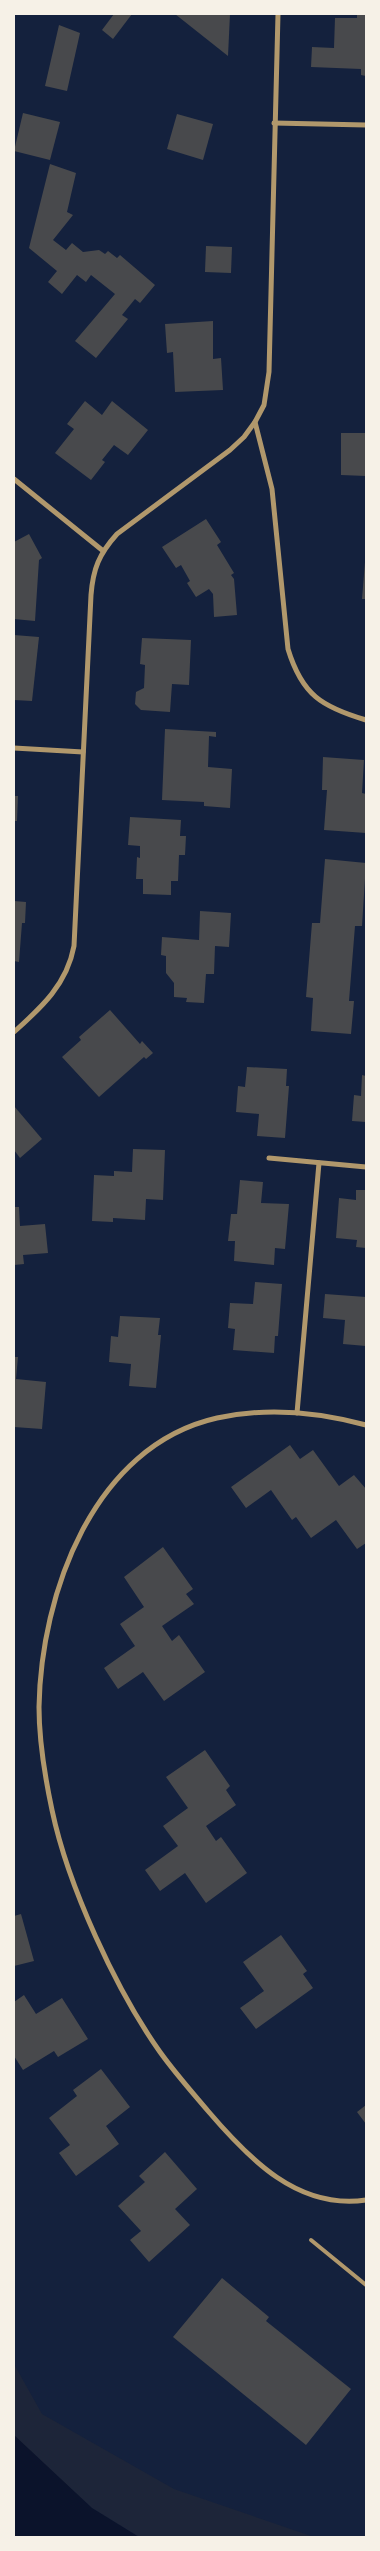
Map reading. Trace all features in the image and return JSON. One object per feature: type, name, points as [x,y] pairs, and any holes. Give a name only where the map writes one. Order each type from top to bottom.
[{"type":"street","points":[[14,1032],[43,1006],[65,976],[74,946],[92,580],[96,563],[102,550],[117,534],[230,450],[244,437],[264,406],[269,372],[278,14]]},
{"type":"street","points":[[274,123],[366,126]]},
{"type":"street","points":[[255,422],[272,488],[288,649],[294,667],[301,683],[315,698],[328,707],[366,720]]},
{"type":"street","points":[[14,479],[102,550]]},
{"type":"street","points":[[14,748],[83,752]]},
{"type":"street","points":[[268,1158],[366,1167]]},
{"type":"street","points":[[297,1413],[319,1163]]},
{"type":"street","points":[[366,1425],[317,1414],[268,1412],[226,1417],[191,1427],[167,1438],[129,1467],[100,1500],[73,1547],[55,1602],[41,1678],[39,1710],[42,1748],[53,1813],[73,1877],[113,1971],[160,2052],[221,2126],[264,2169],[282,2182],[326,2200],[348,2202],[366,2200]]},
{"type":"lane","points":[[310,2240],[366,2285]]},
{"type":"shaded area","points":[[14,2364],[42,2414],[174,2489],[314,2537],[139,2537],[92,2508],[16,2439],[14,2435]]},
{"type":"shaded area","points":[[14,2435],[92,2508],[139,2537],[14,2537]]},
{"type":"building","points":[[114,14],[132,14],[113,39],[102,30]]},
{"type":"building","points":[[175,14],[230,14],[228,56]]},
{"type":"building","points":[[357,14],[366,14],[366,76],[361,75],[361,69],[311,67],[312,47],[334,48],[335,18],[357,18]]},
{"type":"building","points":[[59,25],[80,33],[67,91],[45,86]]},
{"type":"building","points":[[23,113],[60,122],[50,160],[14,151]]},
{"type":"building","points":[[177,114],[213,124],[203,160],[167,149]]},
{"type":"building","points":[[50,164],[76,173],[67,212],[73,215],[53,240],[66,250],[72,243],[83,252],[99,250],[105,254],[108,251],[117,258],[120,255],[155,285],[140,303],[135,299],[122,315],[128,319],[96,358],[75,341],[115,294],[91,275],[86,282],[77,275],[62,294],[48,282],[57,271],[29,248]]},
{"type":"building","points":[[206,246],[232,247],[231,273],[205,272]]},
{"type":"building","points":[[213,321],[213,359],[221,358],[223,390],[175,392],[173,352],[167,353],[165,324]]},
{"type":"building","points":[[85,401],[102,415],[112,401],[148,430],[128,455],[114,445],[102,460],[105,462],[91,480],[55,453],[74,429],[67,424]]},
{"type":"building","points":[[341,433],[366,433],[366,476],[341,475]]},
{"type":"building","points":[[206,519],[221,542],[217,545],[234,573],[231,575],[234,579],[237,615],[214,617],[213,594],[209,589],[196,597],[187,583],[190,581],[181,565],[176,568],[162,547]]},
{"type":"building","points":[[29,534],[42,558],[39,560],[35,621],[14,619],[14,542]]},
{"type":"building","points":[[365,562],[366,599],[362,599]]},
{"type":"building","points":[[14,635],[39,637],[32,701],[14,700]]},
{"type":"building","points":[[142,638],[191,640],[189,685],[172,684],[170,712],[141,710],[135,704],[136,692],[144,688],[145,665],[140,664]]},
{"type":"building","points":[[165,729],[216,732],[216,737],[209,736],[208,767],[232,769],[230,808],[204,806],[204,802],[162,800]]},
{"type":"building","points":[[323,757],[364,760],[362,793],[366,794],[366,833],[324,830],[327,790],[322,790]]},
{"type":"building","points":[[14,796],[18,796],[17,821],[14,821]]},
{"type":"building","points":[[130,817],[181,820],[180,836],[186,836],[185,855],[179,855],[178,881],[171,881],[171,895],[143,894],[143,879],[136,879],[137,857],[140,858],[140,846],[128,845]]},
{"type":"building","points":[[325,859],[366,863],[362,926],[355,926],[349,1001],[354,1001],[351,1034],[311,1031],[313,998],[306,997],[312,923],[320,923]]},
{"type":"building","points":[[14,901],[26,902],[25,923],[22,923],[19,962],[14,961]]},
{"type":"building","points":[[200,911],[231,913],[229,947],[215,946],[214,974],[206,974],[204,1003],[186,1002],[187,998],[174,997],[174,983],[166,973],[166,956],[161,955],[162,937],[199,940]]},
{"type":"building","points":[[110,1010],[140,1044],[142,1041],[153,1053],[146,1059],[144,1057],[99,1097],[62,1057],[81,1040],[79,1037]]},
{"type":"building","points":[[247,1067],[287,1069],[286,1086],[289,1086],[285,1138],[257,1136],[259,1114],[236,1112],[238,1086],[245,1087]]},
{"type":"building","points":[[362,1075],[366,1076],[366,1122],[352,1121],[354,1095],[361,1096]]},
{"type":"building","points":[[14,1106],[42,1139],[20,1158],[14,1150]]},
{"type":"building","points":[[133,1149],[165,1150],[163,1200],[146,1199],[145,1220],[113,1218],[113,1222],[92,1221],[94,1175],[114,1176],[114,1171],[132,1172]]},
{"type":"building","points":[[240,1180],[263,1182],[261,1203],[289,1204],[285,1249],[275,1248],[274,1265],[234,1261],[235,1241],[228,1241],[231,1214],[237,1214]]},
{"type":"building","points":[[356,1190],[366,1190],[366,1248],[356,1247],[357,1240],[336,1238],[339,1198],[356,1200]]},
{"type":"building","points":[[14,1207],[19,1207],[20,1226],[45,1224],[48,1253],[23,1255],[24,1264],[14,1265]]},
{"type":"building","points":[[255,1282],[282,1284],[278,1336],[275,1336],[274,1353],[233,1350],[235,1329],[228,1328],[230,1303],[253,1304]]},
{"type":"building","points":[[325,1294],[366,1297],[366,1346],[343,1344],[345,1320],[323,1318]]},
{"type":"building","points":[[120,1316],[160,1318],[158,1335],[161,1335],[156,1388],[129,1386],[131,1364],[109,1362],[111,1336],[118,1337]]},
{"type":"building","points":[[14,1357],[18,1357],[16,1379],[46,1382],[42,1429],[14,1427]]},
{"type":"building","points":[[290,1445],[300,1459],[313,1450],[339,1486],[354,1475],[366,1489],[366,1543],[357,1549],[336,1520],[311,1538],[296,1517],[292,1520],[271,1490],[246,1508],[231,1487]]},
{"type":"building","points":[[163,1547],[193,1589],[186,1594],[194,1604],[162,1626],[172,1641],[179,1635],[205,1672],[164,1701],[143,1672],[118,1689],[104,1668],[135,1646],[120,1624],[144,1607],[124,1577]]},
{"type":"building","points":[[205,1750],[230,1786],[226,1790],[236,1805],[206,1826],[216,1841],[221,1837],[247,1873],[206,1903],[185,1873],[160,1891],[145,1870],[178,1846],[163,1826],[188,1808],[166,1777]]},
{"type":"building","points":[[21,1914],[34,1961],[14,1966],[14,1916]]},
{"type":"building","points":[[281,1935],[307,1971],[303,1974],[313,1988],[256,2029],[240,2008],[264,1991],[243,1962]]},
{"type":"building","points":[[24,1995],[36,2014],[62,1998],[88,2039],[58,2057],[54,2051],[23,2070],[14,2056],[14,2002]]},
{"type":"building","points":[[101,2069],[130,2107],[106,2126],[119,2144],[76,2176],[59,2153],[70,2145],[49,2118],[77,2096],[73,2090]]},
{"type":"building","points":[[366,2105],[366,2124],[357,2112]]},
{"type":"building","points":[[165,2152],[197,2189],[175,2209],[190,2225],[149,2262],[130,2240],[141,2231],[118,2206],[145,2182],[139,2176]]},
{"type":"building","points":[[222,2278],[269,2317],[266,2321],[351,2389],[306,2445],[173,2337]]}]
